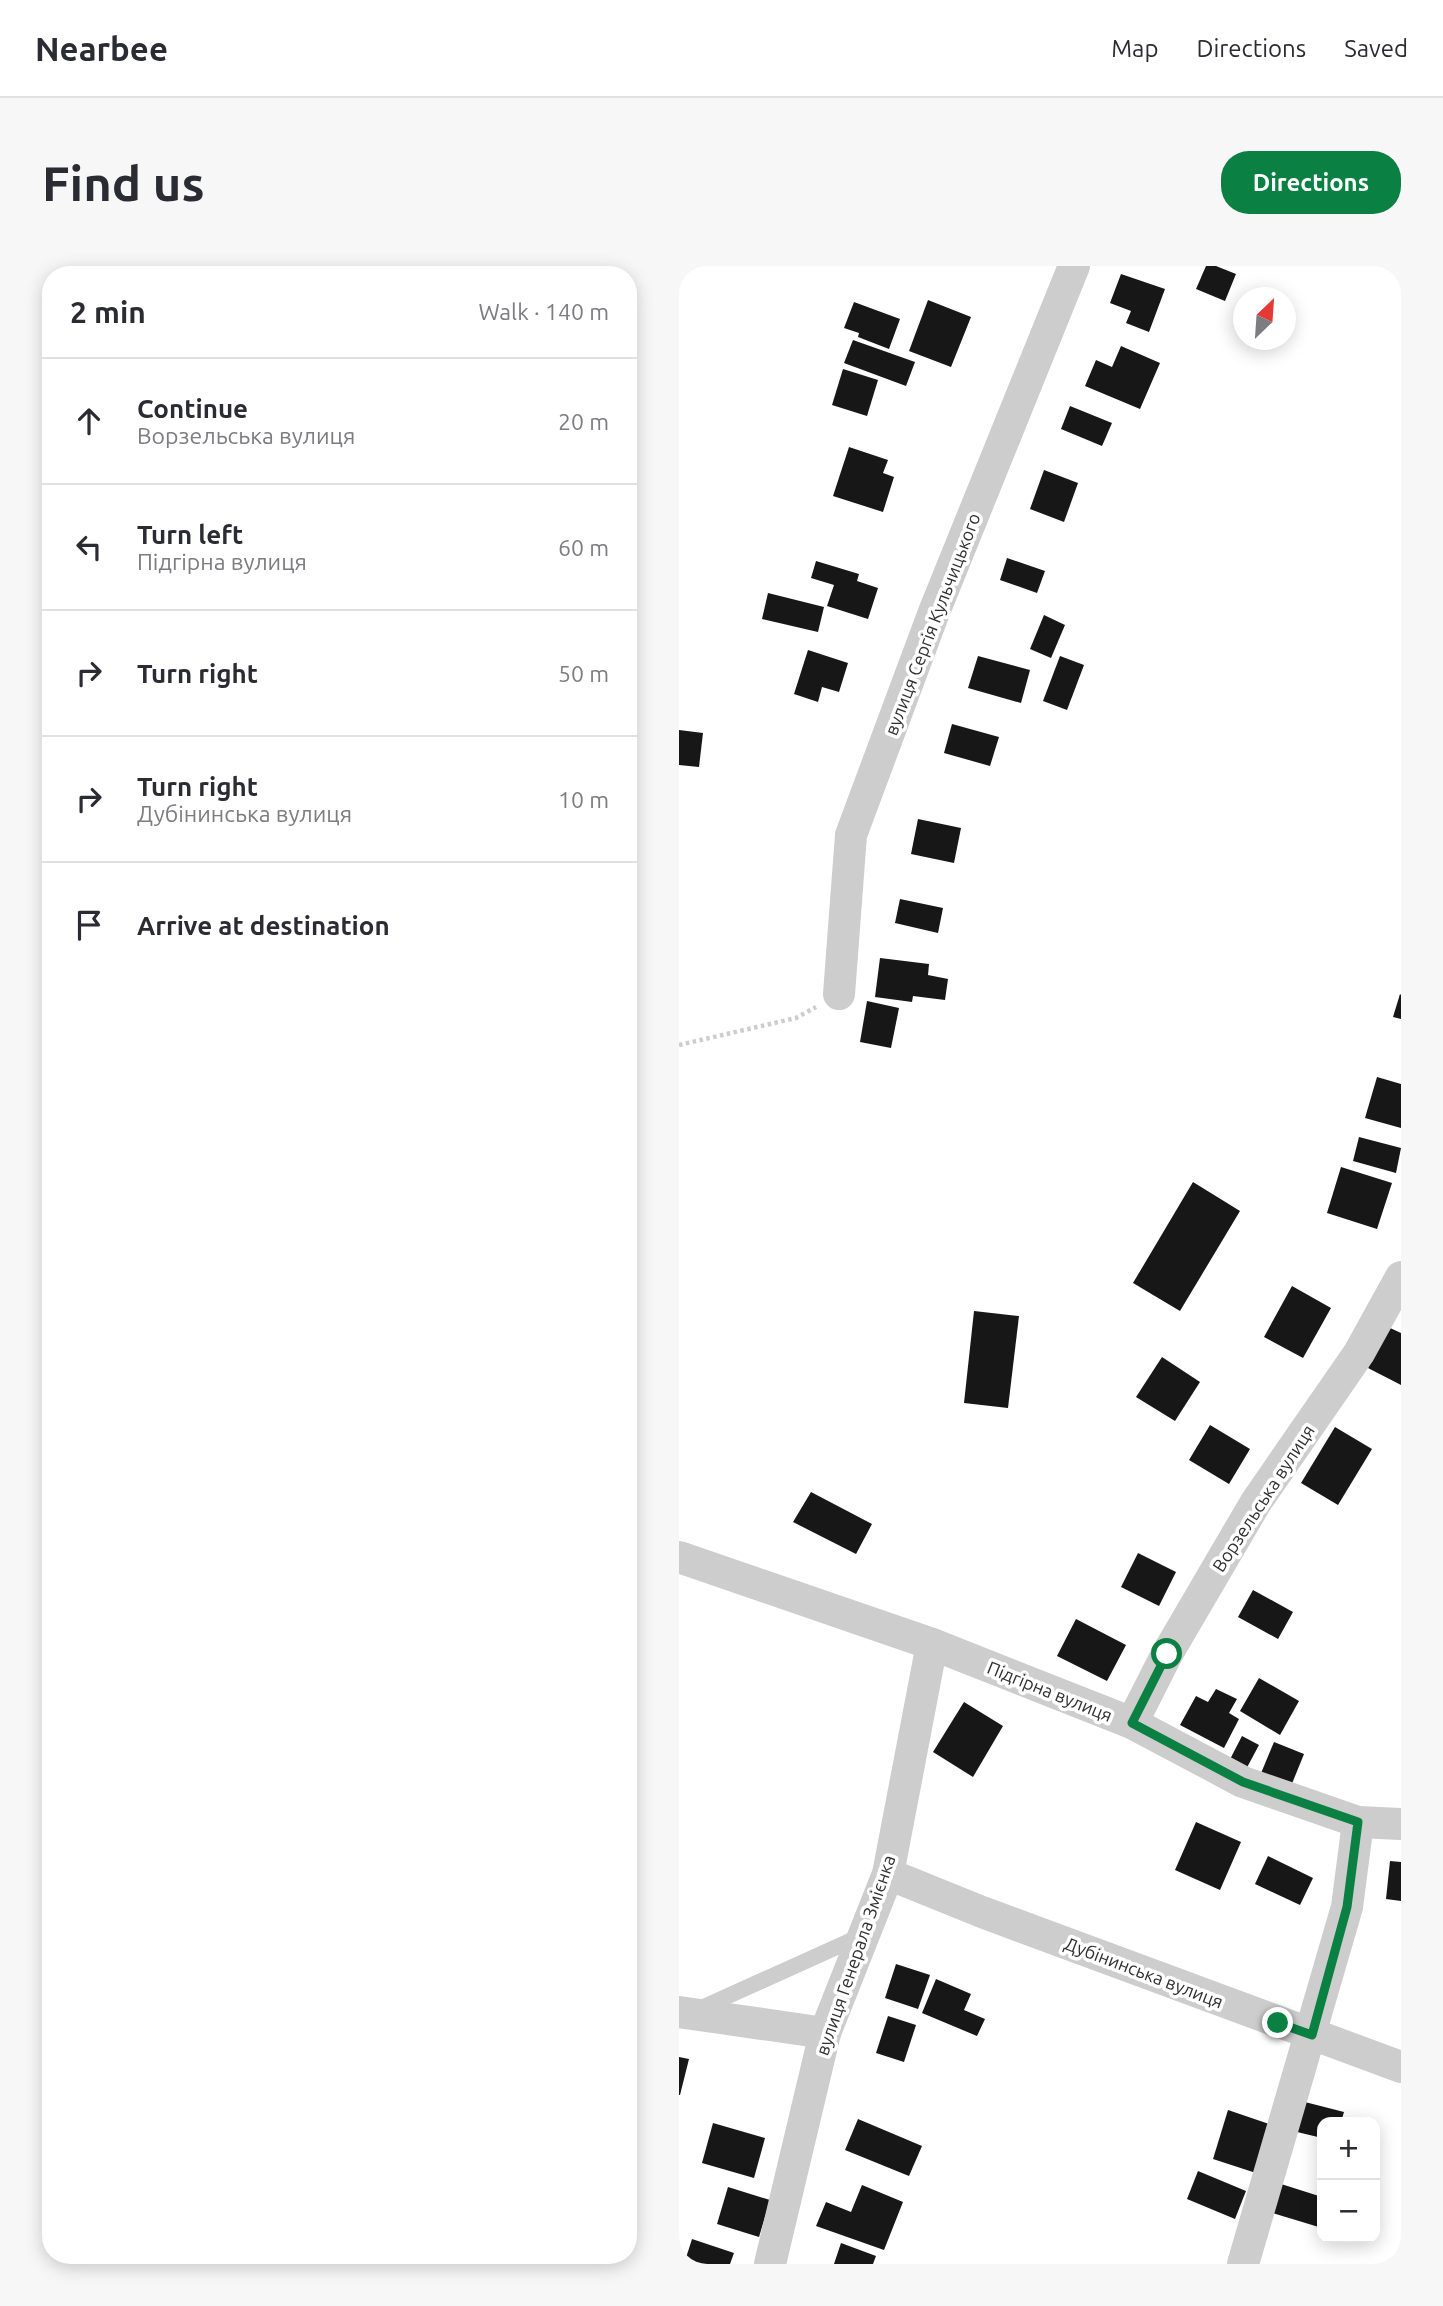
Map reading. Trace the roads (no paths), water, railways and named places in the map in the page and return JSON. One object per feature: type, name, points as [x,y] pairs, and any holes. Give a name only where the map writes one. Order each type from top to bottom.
[{"type":"street","name":"вулиця Сергія Кульчицького","points":[[839,994],[851,835],[934,612],[1073,266]]},
{"type":"street","name":"Ворзельська вулиця","points":[[1132,1723],[1167,1654],[1256,1502],[1359,1353],[1401,1277]]},
{"type":"street","name":"Підгірна вулиця","points":[[679,1557],[932,1644],[1132,1723],[1243,1782],[1358,1822],[1401,1824]]},
{"type":"street","name":"вулиця Генерала Змієнка","points":[[770,2264],[825,2033],[888,1874],[932,1644]]},
{"type":"street","points":[[1243,2264],[1312,2035],[1347,1907],[1358,1822]]},
{"type":"street","name":"Дубінинська вулиця","points":[[888,1874],[982,1912],[1401,2067]]},
{"type":"street","points":[[684,2013],[825,2033]]},
{"type":"lane","points":[[684,2013],[864,1935]]}]
